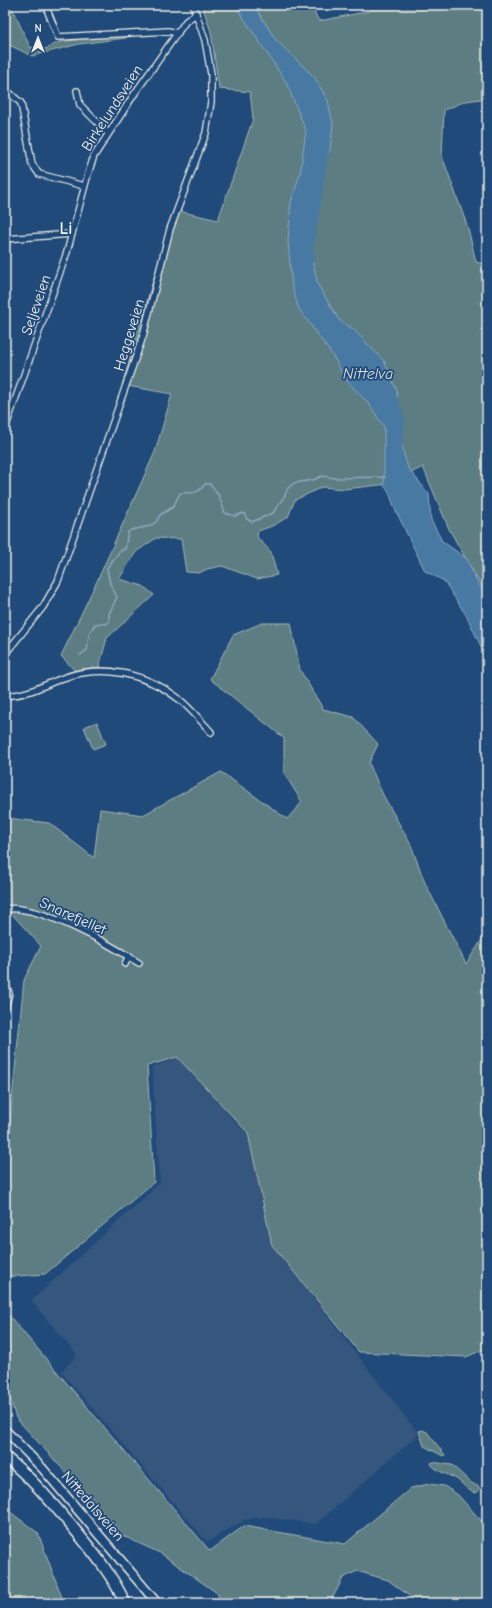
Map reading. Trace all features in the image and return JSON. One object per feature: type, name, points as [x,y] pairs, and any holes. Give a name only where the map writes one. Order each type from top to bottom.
[{"type":"highway","points":[[5,1457],[38,1487],[75,1530],[103,1565],[125,1603]]},
{"type":"main road","name":"Nittedalsveien","points":[[5,1430],[43,1469],[157,1603]]},
{"type":"street","name":"Heggeveien","points":[[5,654],[43,607],[58,581],[144,336],[173,219],[204,140],[210,109],[211,78],[208,50],[194,5]]},
{"type":"street","points":[[48,12],[58,37],[168,31],[178,33]]},
{"type":"street","name":"Birkelundsveien","points":[[72,234],[84,186],[94,156],[108,133],[178,33],[189,18],[196,14]]},
{"type":"street","points":[[5,88],[21,103],[32,164],[39,174],[84,186]]},
{"type":"street","points":[[77,91],[80,105],[108,133]]},
{"type":"street","points":[[5,239],[72,234]]},
{"type":"street","name":"Seljeveien","points":[[5,430],[72,234]]},
{"type":"street","points":[[5,695],[22,693],[80,672],[99,671],[120,673],[148,680],[174,695],[191,710],[211,732]]},
{"type":"street","name":"Snarefjellet","points":[[5,909],[27,909],[50,916],[129,956],[139,963]]},
{"type":"street","points":[[125,964],[129,956]]},
{"type":"street","points":[[5,982],[9,994],[5,1009]]},
{"type":"shaded area","points":[[178,1058],[250,1138],[272,1245],[419,1434],[316,1524],[264,1517],[245,1520],[207,1542],[61,1372],[77,1355],[31,1301],[160,1183],[152,1067]]},
{"type":"green space","points":[[202,5],[310,5],[319,21],[370,11],[377,5],[487,5],[487,98],[466,101],[444,110],[442,156],[468,228],[476,262],[487,265],[487,596],[449,529],[423,467],[388,484],[345,489],[322,487],[295,500],[288,517],[272,526],[258,531],[257,537],[271,552],[277,575],[257,579],[222,566],[207,569],[199,573],[186,572],[181,539],[156,538],[136,552],[119,579],[143,586],[154,595],[107,638],[99,667],[80,676],[61,656],[98,579],[155,452],[172,394],[122,385],[174,210],[218,220],[253,119],[250,92],[219,89],[211,32]]},
{"type":"green space","points":[[5,10],[13,10],[30,47],[46,49],[59,42],[125,34],[126,38],[79,44],[32,56],[5,43]]},
{"type":"green space","points":[[262,623],[291,623],[300,670],[323,709],[353,717],[378,744],[369,763],[383,795],[411,845],[425,883],[466,964],[487,932],[487,1348],[466,1357],[359,1352],[272,1245],[248,1133],[177,1057],[147,1066],[154,1182],[45,1274],[5,1277],[5,1169],[24,980],[41,946],[11,913],[5,914],[5,816],[7,818],[49,823],[94,858],[100,809],[143,815],[221,772],[287,819],[302,802],[284,773],[284,738],[210,679],[233,635]]},
{"type":"green space","points":[[97,722],[106,744],[93,749],[84,727]]},
{"type":"green space","points":[[6,1312],[210,1551],[244,1526],[345,1544],[411,1488],[429,1484],[444,1486],[458,1495],[487,1527],[487,1603],[419,1603],[388,1580],[357,1571],[343,1578],[330,1603],[222,1603],[217,1593],[160,1553],[125,1537],[16,1418],[5,1382]]},
{"type":"green space","points":[[422,1430],[427,1432],[445,1455],[443,1456],[424,1446],[419,1431]]},
{"type":"green space","points":[[432,1462],[452,1465],[470,1482],[479,1487],[479,1491],[476,1493],[471,1491],[458,1480],[434,1467],[431,1464]]},
{"type":"green space","points":[[5,1508],[38,1533],[64,1603],[5,1603]]},
{"type":"water","name":"Nittelva","points":[[235,5],[254,5],[275,39],[315,78],[328,101],[333,124],[330,150],[321,164],[308,241],[318,285],[339,320],[353,329],[384,361],[397,391],[397,429],[408,468],[429,494],[431,520],[442,541],[467,559],[478,584],[487,596],[487,659],[466,615],[444,581],[425,571],[395,509],[388,490],[384,486],[384,427],[369,404],[346,380],[333,356],[299,309],[292,287],[288,241],[291,202],[300,174],[306,131],[286,82]]},
{"type":"waterway","name":"Nittelva","points":[[310,258],[308,250],[324,149]]},
{"type":"waterway","name":"Nittelva","points":[[393,400],[400,420],[397,447]]},
{"type":"waterway","points":[[80,655],[87,650],[89,634],[95,624],[106,624],[109,622],[109,614],[117,597],[110,584],[107,568],[120,551],[125,549],[128,532],[151,526],[157,521],[160,515],[173,507],[180,493],[197,492],[205,484],[210,484],[219,496],[225,513],[235,516],[244,513],[247,519],[252,522],[273,513],[288,488],[294,483],[313,480],[322,476],[335,478],[385,477]]},
{"type":"district","name":"Li","points":[[66,228]]}]
